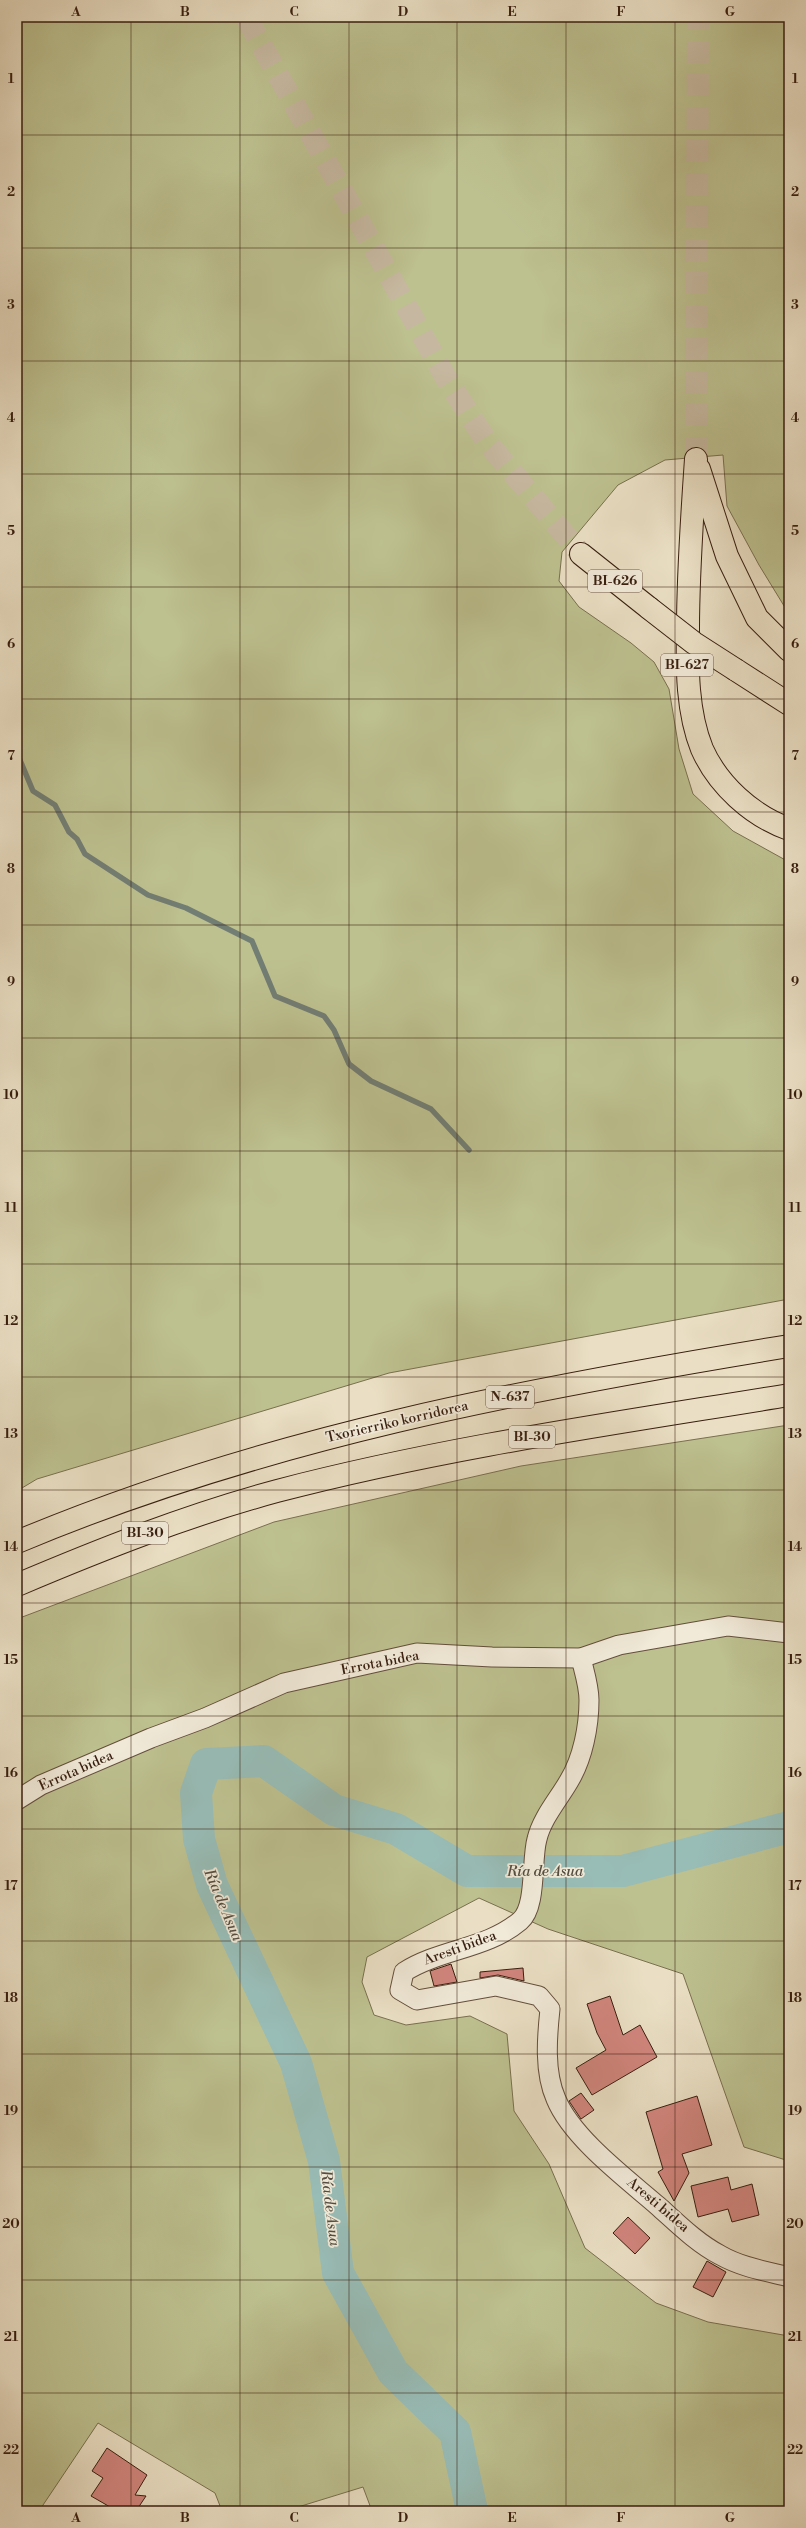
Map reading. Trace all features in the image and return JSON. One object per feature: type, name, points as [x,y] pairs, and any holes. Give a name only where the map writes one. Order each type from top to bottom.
[{"type":"highway","name":"BI-627","points":[[789,650],[757,618],[727,556],[696,459],[688,562],[687,671],[694,726],[702,750],[714,771],[742,803],[777,825],[789,829]]},
{"type":"highway","name":"BI-626","points":[[581,554],[694,643],[789,704]]},
{"type":"highway","name":"Txorierriko korridorea","points":[[17,1542],[134,1496],[266,1454],[475,1403],[789,1346]]},
{"type":"highway","name":"BI-30","points":[[17,1585],[147,1532],[285,1490],[440,1453],[789,1395]]},
{"type":"street","name":"Errota bidea","points":[[17,1800],[41,1785],[151,1738],[205,1718],[284,1683],[417,1653],[492,1658],[582,1658],[619,1644],[728,1626],[789,1633]]},
{"type":"street","name":"Aresti bidea","points":[[582,1658],[589,1698],[586,1738],[570,1780],[549,1812],[537,1838],[534,1854],[531,1899],[522,1920],[496,1937],[420,1962],[404,1972],[400,1990],[417,2000],[496,1986],[539,1996],[550,2009],[548,2032],[549,2075],[556,2100],[574,2128],[652,2201],[719,2255],[747,2267],[789,2277]]},
{"type":"green space","points":[[17,17],[789,17],[789,614],[759,565],[727,506],[723,455],[665,460],[618,485],[562,552],[559,581],[579,607],[631,643],[654,662],[669,689],[679,749],[693,794],[733,831],[789,862],[789,1299],[389,1373],[37,1479],[17,1491]]},
{"type":"green space","points":[[789,1425],[789,2161],[744,2147],[683,1974],[548,1929],[479,1898],[367,1957],[362,1982],[374,2015],[406,2025],[470,2016],[507,2034],[514,2111],[549,2164],[585,2248],[656,2303],[708,2322],[789,2336],[789,2511],[372,2511],[363,2487],[285,2511],[222,2511],[215,2493],[98,2423],[39,2511],[17,2511],[17,1619],[274,1522],[521,1466]]},
{"type":"building","points":[[451,1964],[457,1982],[434,1986],[430,1971]]},
{"type":"building","points":[[523,1968],[524,1981],[498,1975],[480,1978],[480,1972]]},
{"type":"building","points":[[610,1996],[623,2035],[640,2025],[657,2057],[592,2095],[576,2068],[606,2050],[597,2033],[587,2004]]},
{"type":"building","points":[[581,2093],[594,2110],[581,2119],[569,2101]]},
{"type":"building","points":[[697,2096],[712,2145],[682,2154],[689,2173],[674,2201],[658,2172],[663,2169],[646,2112]]},
{"type":"building","points":[[728,2177],[731,2190],[752,2184],[759,2215],[732,2222],[728,2209],[698,2217],[691,2186]]},
{"type":"building","points":[[628,2217],[650,2238],[635,2254],[613,2233]]},
{"type":"building","points":[[707,2261],[726,2272],[713,2297],[693,2287]]},
{"type":"building","points":[[107,2448],[147,2475],[135,2495],[146,2496],[136,2511],[117,2511],[91,2496],[103,2478],[92,2471]]},
{"type":"waterway","points":[[17,753],[33,791],[55,805],[69,832],[77,839],[85,854],[148,895],[186,908],[252,941],[275,996],[324,1016],[334,1030],[349,1064],[371,1081],[431,1109],[469,1150]]},
{"type":"waterway","name":"Ría de Asua","points":[[472,2511],[455,2432],[393,2372],[338,2273],[324,2161],[296,2063],[212,1885],[199,1839],[196,1793],[206,1764],[264,1761],[334,1810],[396,1829],[467,1871],[623,1871],[789,1827]]},
{"type":"tunnel","points":[[246,17],[446,378],[487,442],[581,554]]},
{"type":"tunnel","points":[[696,459],[698,17]]}]
